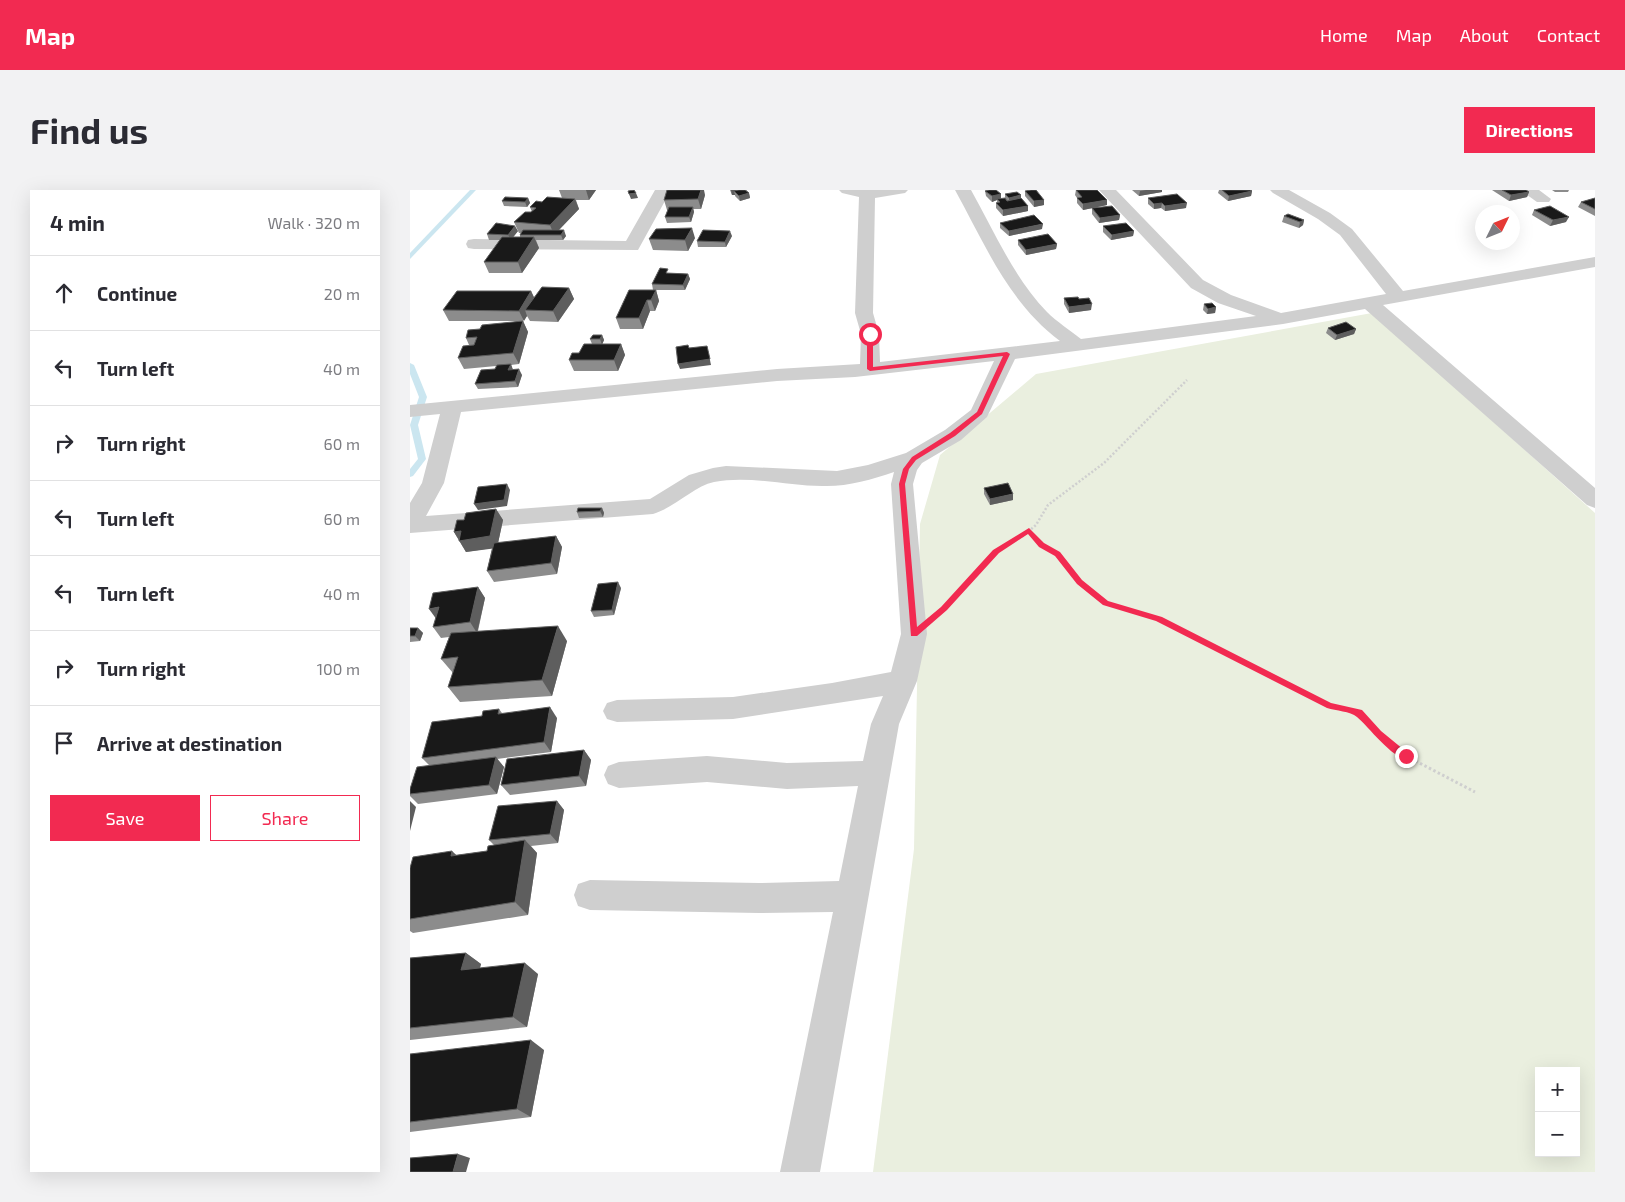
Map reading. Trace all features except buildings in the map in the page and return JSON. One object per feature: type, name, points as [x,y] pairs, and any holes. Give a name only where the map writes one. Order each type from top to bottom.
[{"type":"street","points":[[474,244],[632,246],[662,190]]},
{"type":"street","points":[[847,190],[867,192],[900,190]]},
{"type":"street","points":[[963,190],[1014,280],[1030,303],[1042,317],[1076,344]]},
{"type":"street","points":[[1107,190],[1197,284],[1211,294],[1230,302],[1283,318]]},
{"type":"street","points":[[1278,190],[1324,216],[1346,232],[1397,296]]},
{"type":"street","points":[[1528,190],[1543,199]]},
{"type":"street","points":[[867,192],[864,313],[870,334],[870,369]]},
{"type":"street","points":[[410,411],[777,375],[870,369],[1007,354],[1283,318],[1397,296],[1595,262]]},
{"type":"street","points":[[1368,302],[1595,500]]},
{"type":"street","points":[[410,524],[653,506],[673,497],[696,480],[713,474],[833,478],[869,473],[914,458],[953,435],[980,413],[1007,354]]},
{"type":"street","points":[[410,524],[433,483],[446,408]]},
{"type":"street","points":[[800,1172],[885,724],[904,681],[914,634],[902,484],[906,469],[914,458]]},
{"type":"street","points":[[617,711],[733,708],[832,694],[904,681]]},
{"type":"street","points":[[619,775],[707,770],[787,776],[876,773]]},
{"type":"street","points":[[590,895],[759,898],[852,896]]},
{"type":"path","points":[[914,634],[944,608],[996,552],[1036,525],[1048,505],[1104,463],[1187,380]]},
{"type":"path","points":[[1029,530],[1041,545],[1058,554],[1079,582],[1106,603],[1159,619],[1330,706],[1359,712],[1378,734],[1406,756],[1475,792]]},
{"type":"green space","points":[[1372,313],[1595,513],[1595,1172],[873,1172],[914,849],[920,524],[940,455],[1036,374]]},
{"type":"waterway","points":[[410,257],[473,190]]},
{"type":"waterway","points":[[410,365],[423,397],[414,425],[422,459],[410,474]]},
{"type":"route","points":[[870,334],[870,369],[1007,354],[980,413],[953,435],[914,458],[906,469],[902,484],[914,634],[944,608],[996,552],[1023,536],[1029,530],[1041,545],[1058,554],[1079,582],[1106,603],[1159,619],[1330,706],[1359,712],[1378,734],[1406,756]]}]
